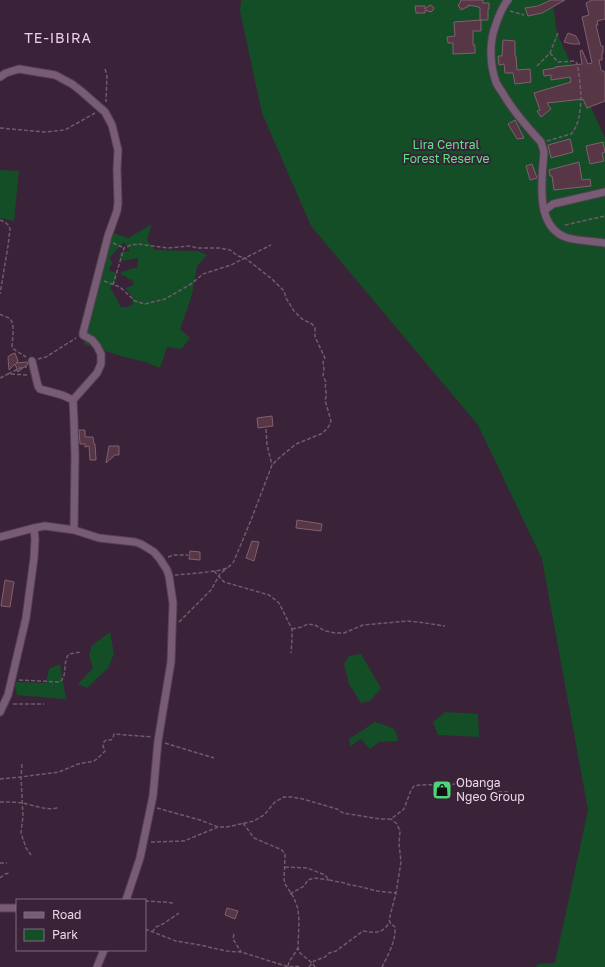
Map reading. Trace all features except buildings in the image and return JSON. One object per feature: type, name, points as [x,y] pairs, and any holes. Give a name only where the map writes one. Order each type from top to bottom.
[{"type":"street","points":[[508,0],[498,17],[492,35],[491,58],[496,82],[508,104],[542,142],[544,152],[541,196],[544,211],[549,223],[558,234],[569,238],[605,243]]},
{"type":"street","points":[[0,76],[19,70],[55,75],[72,84],[105,112],[112,125],[118,150],[117,211],[107,240],[83,334],[92,340],[97,346],[101,354],[101,364],[97,373],[73,400],[75,456],[74,530]]},
{"type":"street","points":[[544,211],[553,204],[605,192]]},
{"type":"street","points":[[541,196],[553,204]]},
{"type":"street","points":[[32,360],[34,374],[40,389],[62,395],[73,400]]},
{"type":"street","points":[[0,537],[45,526],[74,530],[99,538],[135,542],[148,548],[160,559],[167,570],[173,603],[171,662],[158,739],[151,807],[140,858],[126,899]]},
{"type":"street","points":[[1,709],[8,695],[26,618],[34,558],[34,528]]},
{"type":"street","points":[[0,908],[16,908]]},
{"type":"street","points":[[97,967],[104,951]]},
{"type":"path","points":[[502,9],[524,15]]},
{"type":"path","points":[[537,66],[550,53],[558,33]]},
{"type":"path","points":[[542,142],[571,134],[576,129],[581,103],[577,63],[574,61],[558,62],[550,53]]},
{"type":"path","points":[[0,128],[45,132],[64,130],[95,113],[105,112],[106,69]]},
{"type":"path","points":[[565,225],[605,216]]},
{"type":"path","points":[[0,220],[6,223],[10,229],[0,294]]},
{"type":"path","points":[[107,240],[124,248]]},
{"type":"path","points":[[112,284],[124,248],[131,244],[168,248],[190,246],[197,248],[220,248],[230,250],[238,256],[246,258],[284,291],[286,298],[294,311],[302,319],[312,324],[315,328],[315,337],[325,358],[323,362],[323,376],[326,382],[325,400],[331,421],[330,426],[323,433],[296,444],[272,465],[234,561],[219,576],[211,590],[172,629]]},
{"type":"path","points":[[97,279],[120,287],[135,301],[146,304],[165,299],[191,284],[202,274],[246,258],[271,245]]},
{"type":"path","points":[[0,314],[9,318],[13,325],[12,347],[32,360]]},
{"type":"path","points":[[0,378],[20,368],[26,367],[32,360],[46,357],[83,334]]},
{"type":"path","points":[[8,374],[34,374]]},
{"type":"path","points":[[266,430],[267,445],[272,465]]},
{"type":"path","points":[[160,559],[188,555]]},
{"type":"path","points":[[169,576],[227,568]]},
{"type":"path","points":[[214,571],[224,582],[269,595],[279,603],[292,629],[291,653]]},
{"type":"path","points":[[292,629],[308,624],[315,625],[330,632],[344,633],[363,625],[408,621],[445,626]]},
{"type":"path","points":[[12,679],[60,682],[64,679],[66,658],[69,654],[81,652]]},
{"type":"path","points":[[1,709],[13,704],[44,704]]},
{"type":"path","points":[[0,779],[59,772],[78,764],[94,761],[105,751],[103,746],[104,742],[106,740],[111,740],[114,734],[158,739],[214,758]]},
{"type":"path","points":[[22,764],[21,777],[23,816],[21,834],[30,856]]},
{"type":"path","points":[[391,819],[395,815],[402,812],[414,786],[460,784],[470,787],[483,785],[498,792],[510,792]]},
{"type":"path","points":[[151,807],[200,820],[218,827],[227,827],[254,821],[264,815],[275,802],[284,798],[292,797],[337,809],[343,813],[380,819],[391,819],[397,824],[400,831],[399,844],[401,862],[396,893],[389,920],[390,922],[387,928],[378,933],[363,931],[336,951],[314,961],[309,967]]},
{"type":"path","points":[[0,802],[22,803],[47,808],[59,807]]},
{"type":"path","points":[[243,823],[254,838],[282,850],[285,854],[284,880],[298,909],[298,948],[300,953],[315,967]]},
{"type":"path","points":[[144,843],[184,841],[218,827]]},
{"type":"path","points":[[0,863],[7,864]]},
{"type":"path","points":[[285,867],[307,868],[325,875],[330,880]]},
{"type":"path","points":[[0,878],[5,874],[10,873]]},
{"type":"path","points":[[290,894],[304,886],[308,880],[314,878],[345,882],[350,885],[377,891],[396,893]]},
{"type":"path","points":[[146,901],[174,903]]},
{"type":"path","points":[[152,932],[156,927],[163,924],[179,912]]},
{"type":"path","points":[[382,967],[391,950],[395,932],[395,927],[390,922]]},
{"type":"path","points":[[146,929],[176,942],[200,944],[226,951],[241,952],[288,967],[301,967]]},
{"type":"path","points":[[234,934],[233,939],[241,952]]},
{"type":"path","points":[[288,967],[289,962],[298,948]]},
{"type":"green space","name":"Lira Central Forest Reserve","points":[[241,0],[552,0],[557,33],[605,138],[605,967],[536,967],[538,964],[555,963],[588,810],[542,559],[478,425],[311,226],[262,113],[240,11]]},
{"type":"green space","points":[[0,170],[19,171],[14,221],[0,218]]},
{"type":"green space","points":[[152,224],[147,240],[155,250],[198,251],[207,255],[197,266],[192,295],[180,329],[190,338],[181,349],[167,347],[160,368],[145,362],[84,344],[113,233],[128,238]],"holes":[[[124,242],[130,251],[121,252],[119,256],[122,261],[138,258],[138,267],[121,272],[121,275],[132,280],[134,285],[125,288],[131,295],[133,304],[127,307],[121,307],[110,287],[115,283],[116,273],[110,271],[109,268],[112,264],[110,257]]]},
{"type":"green space","points":[[110,632],[114,654],[108,668],[87,688],[78,684],[93,668],[89,655],[91,646]]},
{"type":"green space","points":[[361,654],[381,688],[370,701],[361,703],[349,684],[344,664],[349,656]]},
{"type":"green space","points":[[60,664],[66,699],[17,695],[15,686],[16,682],[46,683],[49,669]]},
{"type":"green space","points":[[445,712],[478,714],[479,737],[438,735],[433,722]]},
{"type":"green space","points":[[375,722],[394,729],[398,741],[379,742],[370,749],[361,739],[350,746],[349,739]]},
{"type":"place","name":"Obanga Ngeo Group","points":[[442,790]]},
{"type":"district","name":"TE-IBIRA","points":[[58,38]]}]
